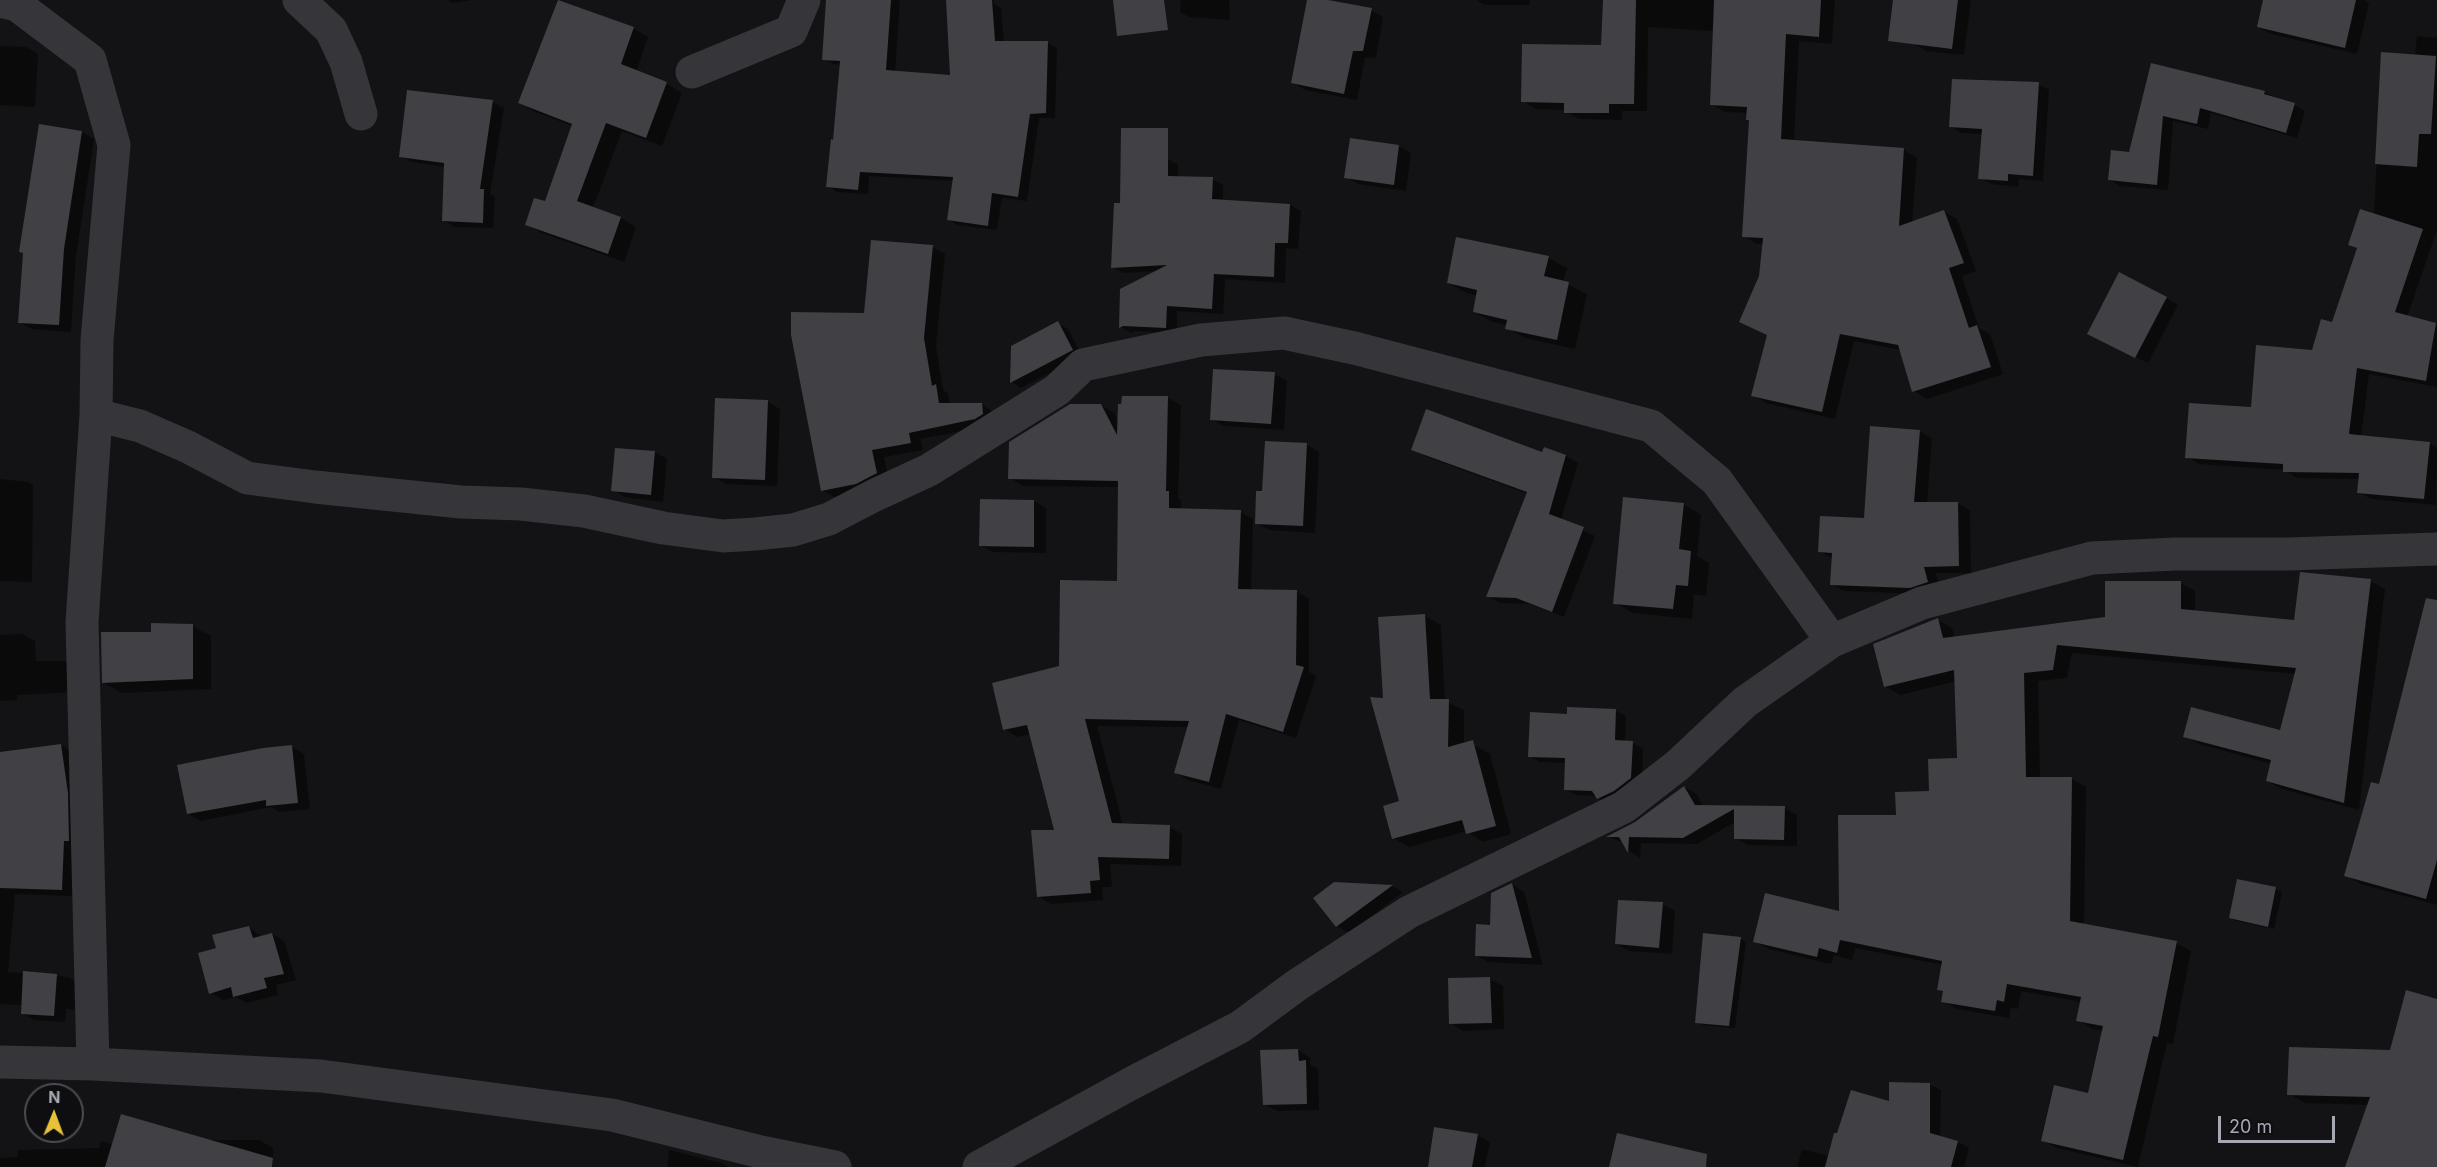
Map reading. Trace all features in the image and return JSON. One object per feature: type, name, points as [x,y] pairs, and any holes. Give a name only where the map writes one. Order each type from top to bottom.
[{"type":"street","points":[[299,0],[331,30],[346,62],[361,114]]},
{"type":"street","points":[[692,72],[791,31],[804,0]]},
{"type":"street","points":[[0,1],[17,5],[90,60],[114,145],[97,340],[96,415],[82,622],[93,1064]]},
{"type":"street","points":[[96,415],[140,426],[247,477],[315,487],[461,502],[521,504],[584,511],[663,528],[723,536],[755,534],[793,530],[829,519],[929,470],[1057,390],[1083,365],[1201,340],[1284,333],[1354,348],[1651,426],[1717,480],[1832,640]]},
{"type":"street","points":[[979,1167],[1239,1027],[1297,985],[1409,912],[1624,807],[1678,765],[1745,702],[1832,640],[1922,603],[2092,558],[2175,554],[2299,554],[2437,549]]},
{"type":"street","points":[[0,1062],[93,1064],[321,1076],[600,1113],[761,1152],[835,1167]]},
{"type":"building","points":[[558,0],[634,27],[621,64],[667,82],[646,138],[606,123],[577,201],[621,217],[608,254],[525,225],[534,198],[545,201],[572,124],[518,103]]},
{"type":"building","points":[[826,0],[891,0],[886,70],[950,75],[946,0],[992,0],[995,41],[1048,41],[1046,113],[1030,114],[1018,197],[992,193],[988,226],[947,220],[953,177],[860,172],[858,190],[826,187],[840,61],[822,60]]},
{"type":"building","points":[[1113,0],[1164,0],[1168,30],[1117,36]]},
{"type":"building","points":[[1307,0],[1328,0],[1372,8],[1363,51],[1353,51],[1344,94],[1291,83]]},
{"type":"building","points":[[1603,0],[1636,0],[1634,104],[1609,104],[1609,113],[1564,113],[1564,103],[1521,102],[1522,44],[1601,45]]},
{"type":"building","points":[[1714,0],[1821,0],[1819,37],[1786,34],[1781,139],[1904,148],[1899,226],[1944,210],[1964,263],[1949,268],[1969,328],[1977,325],[1991,367],[1912,392],[1898,345],[1840,334],[1822,412],[1751,396],[1767,335],[1739,322],[1759,276],[1763,238],[1742,237],[1749,120],[1746,120],[1747,107],[1710,105]]},
{"type":"building","points":[[1893,0],[1958,0],[1952,49],[1888,41]]},
{"type":"building","points":[[2263,0],[2356,0],[2345,48],[2257,27]]},
{"type":"building","points":[[2381,52],[2436,56],[2431,134],[2419,134],[2417,167],[2375,164]]},
{"type":"building","points":[[2151,63],[2265,91],[2264,94],[2295,103],[2286,133],[2200,108],[2197,124],[2163,116],[2157,185],[2108,180],[2111,150],[2129,152]]},
{"type":"building","points":[[1952,79],[2039,82],[2033,176],[2008,174],[2008,181],[1978,179],[1982,129],[1949,127]]},
{"type":"building","points":[[407,90],[493,100],[480,189],[484,189],[483,223],[442,221],[444,163],[399,157]]},
{"type":"building","points":[[39,124],[82,131],[64,249],[59,325],[18,323],[23,253],[19,252]]},
{"type":"building","points":[[1121,128],[1168,128],[1168,176],[1213,177],[1212,199],[1290,204],[1288,243],[1275,243],[1274,277],[1214,274],[1212,309],[1167,306],[1166,328],[1123,326],[1119,328],[1120,289],[1167,265],[1111,268],[1114,203],[1120,203]]},
{"type":"building","points":[[1350,138],[1399,145],[1394,185],[1344,178]]},
{"type":"building","points":[[2360,209],[2423,229],[2395,312],[2436,323],[2426,381],[2357,368],[2349,434],[2430,442],[2424,499],[2357,493],[2359,473],[2283,472],[2283,464],[2185,458],[2189,403],[2251,407],[2256,345],[2312,350],[2321,319],[2332,322],[2357,248],[2348,245]]},
{"type":"building","points":[[1456,237],[1549,256],[1544,276],[1569,282],[1557,340],[1505,329],[1507,320],[1473,312],[1477,290],[1447,283]]},
{"type":"building","points":[[871,240],[933,245],[924,338],[932,386],[936,384],[939,403],[982,403],[983,414],[975,419],[909,433],[911,443],[872,450],[877,473],[856,484],[821,491],[791,335],[791,312],[864,313]]},
{"type":"building","points":[[2119,272],[2167,297],[2135,358],[2087,334]]},
{"type":"building","points":[[1058,321],[1073,350],[1010,383],[1011,346]]},
{"type":"building","points":[[1213,369],[1275,372],[1271,424],[1210,420]]},
{"type":"building","points":[[1122,396],[1168,396],[1166,491],[1169,491],[1169,508],[1241,510],[1238,589],[1297,590],[1296,665],[1304,667],[1283,732],[1226,714],[1209,782],[1174,773],[1189,721],[1085,719],[1112,823],[1170,825],[1169,859],[1098,857],[1100,880],[1090,881],[1091,893],[1037,897],[1031,830],[1054,830],[1027,725],[1003,730],[992,683],[1059,666],[1060,580],[1117,581],[1118,481],[1008,479],[1009,442],[1070,404],[1101,404],[1117,435],[1118,404],[1121,404]]},
{"type":"building","points":[[715,398],[768,400],[765,480],[712,478]]},
{"type":"building","points":[[1426,409],[1542,452],[1544,447],[1566,455],[1549,514],[1584,527],[1552,612],[1516,598],[1486,597],[1527,492],[1411,450]]},
{"type":"building","points":[[1870,426],[1920,430],[1914,502],[1958,502],[1959,566],[1924,567],[1928,582],[1910,588],[1830,585],[1832,553],[1818,552],[1820,516],[1864,518]]},
{"type":"building","points":[[1265,441],[1307,443],[1303,526],[1255,524],[1256,491],[1262,491]]},
{"type":"building","points":[[615,448],[655,451],[651,495],[611,491]]},
{"type":"building","points":[[1623,497],[1684,503],[1679,549],[1691,551],[1688,586],[1676,585],[1673,609],[1613,604]]},
{"type":"building","points":[[980,499],[1034,500],[1034,547],[979,546]]},
{"type":"building","points":[[2300,572],[2371,579],[2344,803],[2266,781],[2271,760],[2183,737],[2191,707],[2280,730],[2296,668],[2057,645],[2053,670],[2024,673],[2026,777],[2072,777],[2070,921],[2177,941],[2158,1037],[2153,1036],[2123,1160],[2041,1141],[2054,1085],[2088,1093],[2103,1026],[2076,1021],[2081,997],[2007,984],[2004,1002],[1997,1000],[1995,1011],[1941,1002],[1943,991],[1937,990],[1942,961],[1840,940],[1837,953],[1819,948],[1817,957],[1753,942],[1765,893],[1839,911],[1838,815],[1896,815],[1895,792],[1929,791],[1928,759],[1957,758],[1954,670],[1884,687],[1873,644],[1938,618],[1943,638],[2105,617],[2105,581],[2181,581],[2181,609],[2294,620]]},
{"type":"building","points":[[2426,598],[2437,600],[2437,860],[2426,899],[2344,876],[2371,782],[2379,784]]},
{"type":"building","points":[[1425,614],[1430,699],[1449,699],[1448,747],[1473,740],[1496,826],[1466,834],[1462,820],[1392,839],[1383,806],[1399,801],[1370,697],[1383,698],[1378,617]]},
{"type":"building","points":[[151,623],[193,624],[193,679],[102,683],[101,632],[151,632]]},
{"type":"building","points":[[1567,707],[1616,709],[1615,740],[1633,741],[1631,778],[1614,791],[1597,799],[1592,791],[1564,790],[1565,758],[1528,757],[1530,712],[1567,714]]},
{"type":"building","points":[[61,744],[68,793],[69,841],[64,841],[62,890],[0,888],[0,752]]},
{"type":"building","points":[[292,745],[298,803],[266,806],[266,800],[187,814],[177,765],[263,748]]},
{"type":"building","points":[[1684,786],[1695,805],[1785,806],[1784,840],[1734,839],[1734,809],[1683,838],[1629,837],[1628,853],[1619,837],[1606,837],[1635,822]]},
{"type":"building","points":[[2237,879],[2276,887],[2268,927],[2229,918]]},
{"type":"building","points":[[1334,882],[1393,885],[1336,927],[1313,898]]},
{"type":"building","points":[[1512,883],[1532,958],[1475,956],[1476,924],[1490,925],[1491,893]]},
{"type":"building","points":[[1618,900],[1663,902],[1659,948],[1615,944]]},
{"type":"building","points":[[249,926],[253,938],[272,933],[284,974],[264,978],[267,988],[233,997],[231,987],[209,994],[198,953],[216,948],[212,935]]},
{"type":"building","points":[[1703,933],[1741,937],[1729,1026],[1695,1023]]},
{"type":"building","points":[[23,971],[57,974],[54,1016],[21,1014]]},
{"type":"building","points":[[1490,977],[1492,1023],[1449,1024],[1448,978]]},
{"type":"building","points":[[2406,990],[2437,999],[2437,1167],[2345,1167],[2370,1097],[2287,1095],[2289,1047],[2390,1050]]},
{"type":"building","points":[[1298,1049],[1299,1061],[1306,1060],[1307,1104],[1263,1105],[1260,1050]]},
{"type":"building","points":[[1889,1082],[1930,1083],[1930,1133],[1958,1141],[1951,1167],[1825,1167],[1834,1133],[1837,1133],[1851,1090],[1889,1101]]},
{"type":"building","points":[[121,1114],[273,1158],[272,1167],[105,1167]]},
{"type":"building","points":[[1434,1127],[1478,1134],[1472,1167],[1428,1167]]},
{"type":"building","points":[[1617,1133],[1707,1154],[1706,1167],[1609,1167]]}]
